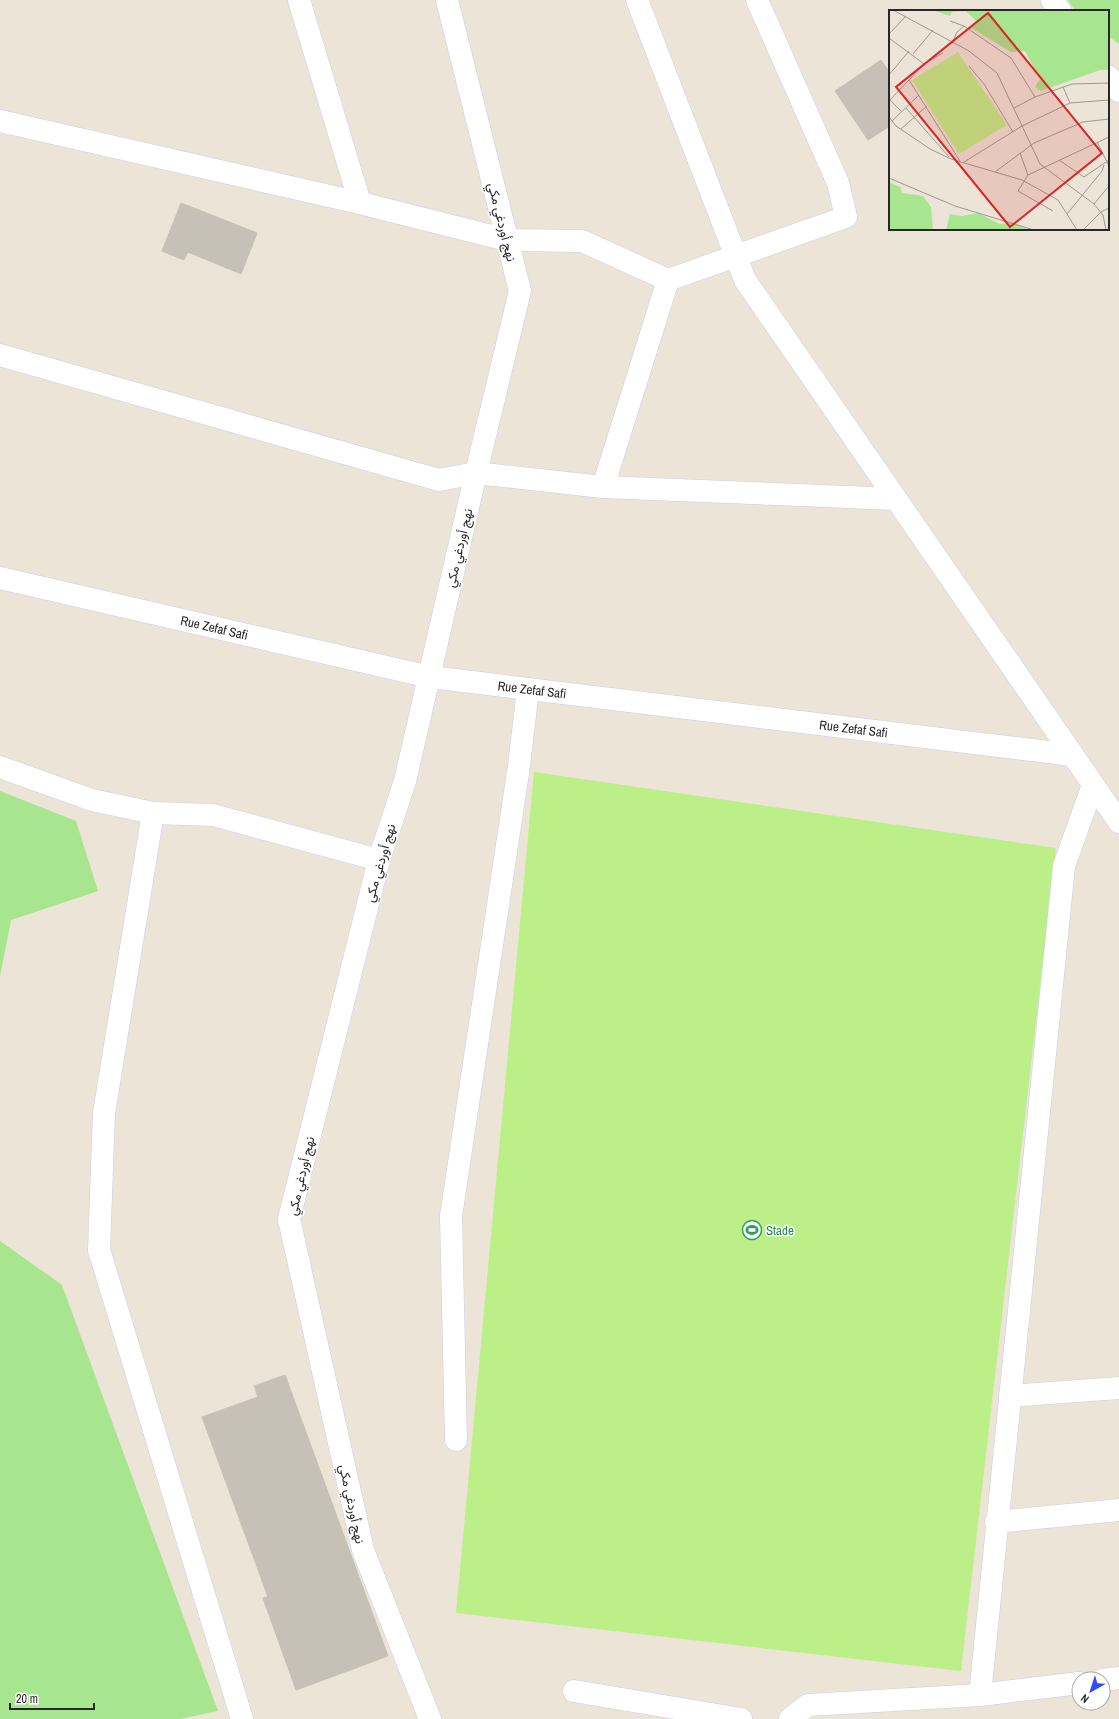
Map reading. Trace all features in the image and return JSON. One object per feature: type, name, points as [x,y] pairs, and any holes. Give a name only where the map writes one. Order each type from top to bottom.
[{"type":"street","points":[[299,0],[360,203]]},
{"type":"street","name":"نهج أوردغي مكي","points":[[428,1718],[363,1550],[289,1219],[379,860],[405,781],[476,473],[520,291],[447,0]]},
{"type":"street","points":[[637,0],[745,280],[1119,822]]},
{"type":"street","points":[[0,121],[360,203],[507,240],[582,241],[668,280],[846,217],[838,183],[757,0]]},
{"type":"street","points":[[1052,0],[1059,10]]},
{"type":"street","points":[[1109,77],[1119,91]]},
{"type":"street","points":[[604,487],[668,280]]},
{"type":"street","points":[[0,355],[439,480],[476,473],[604,487],[896,499]]},
{"type":"street","name":"Rue Zefaf Safi","points":[[0,578],[430,677],[1073,755]]},
{"type":"street","points":[[456,1440],[451,1216],[519,766],[528,689]]},
{"type":"street","points":[[0,767],[92,800],[153,813],[213,814],[379,860]]},
{"type":"street","points":[[980,1695],[996,1522],[1064,866],[1094,785]]},
{"type":"street","points":[[153,813],[104,1113],[99,1250],[242,1719]]},
{"type":"street","points":[[1010,1396],[1119,1388]]},
{"type":"street","points":[[996,1522],[1119,1510]]},
{"type":"street","points":[[790,1719],[808,1705],[980,1695],[1071,1684]]},
{"type":"street","points":[[574,1691],[741,1719]]},
{"type":"green space","points":[[1068,0],[1119,0],[1119,44],[1109,37],[1109,10],[1074,10]]},
{"type":"green space","name":"Stade","points":[[534,772],[1056,848],[961,1671],[456,1613]]},
{"type":"green space","points":[[0,791],[76,821],[98,891],[11,920],[0,977]]},
{"type":"green space","points":[[0,1241],[62,1285],[218,1711],[180,1719],[0,1719]]},
{"type":"building","points":[[881,60],[889,72],[889,127],[868,140],[835,91]]},
{"type":"building","points":[[181,203],[257,233],[241,274],[188,252],[184,260],[162,251]]},
{"type":"building","points":[[285,1375],[388,1656],[296,1690],[263,1598],[268,1597],[202,1417],[258,1397],[254,1386]]},
{"type":"place","name":"Stade","points":[[752,1230]]}]
